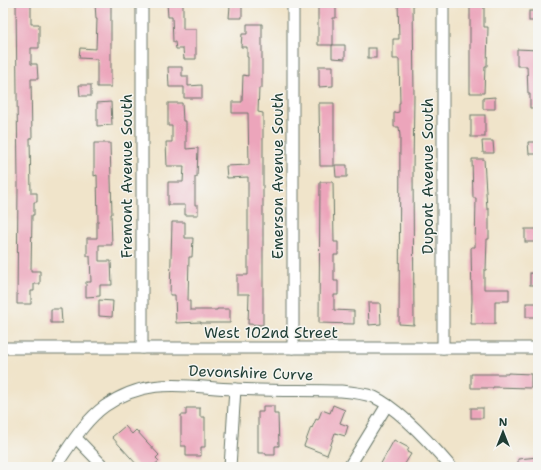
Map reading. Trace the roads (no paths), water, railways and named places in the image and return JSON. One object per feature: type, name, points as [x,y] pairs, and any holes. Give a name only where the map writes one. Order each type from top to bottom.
[{"type":"street","name":"Fremont Avenue South","points":[[142,3],[142,348]]},
{"type":"street","name":"Emerson Avenue South","points":[[293,3],[293,348]]},
{"type":"street","name":"Dupont Avenue South","points":[[442,3],[443,348]]},
{"type":"street","name":"West 102nd Street","points":[[3,348],[538,348]]},
{"type":"street","name":"Devonshire Curve","points":[[55,467],[88,421],[104,406],[121,396],[140,389],[162,385],[235,389],[341,390],[373,397],[387,405],[417,430],[451,467]]},
{"type":"street","points":[[230,467],[235,389]]},
{"type":"street","points":[[349,467],[387,405]]},
{"type":"street","points":[[76,438],[104,467]]}]
